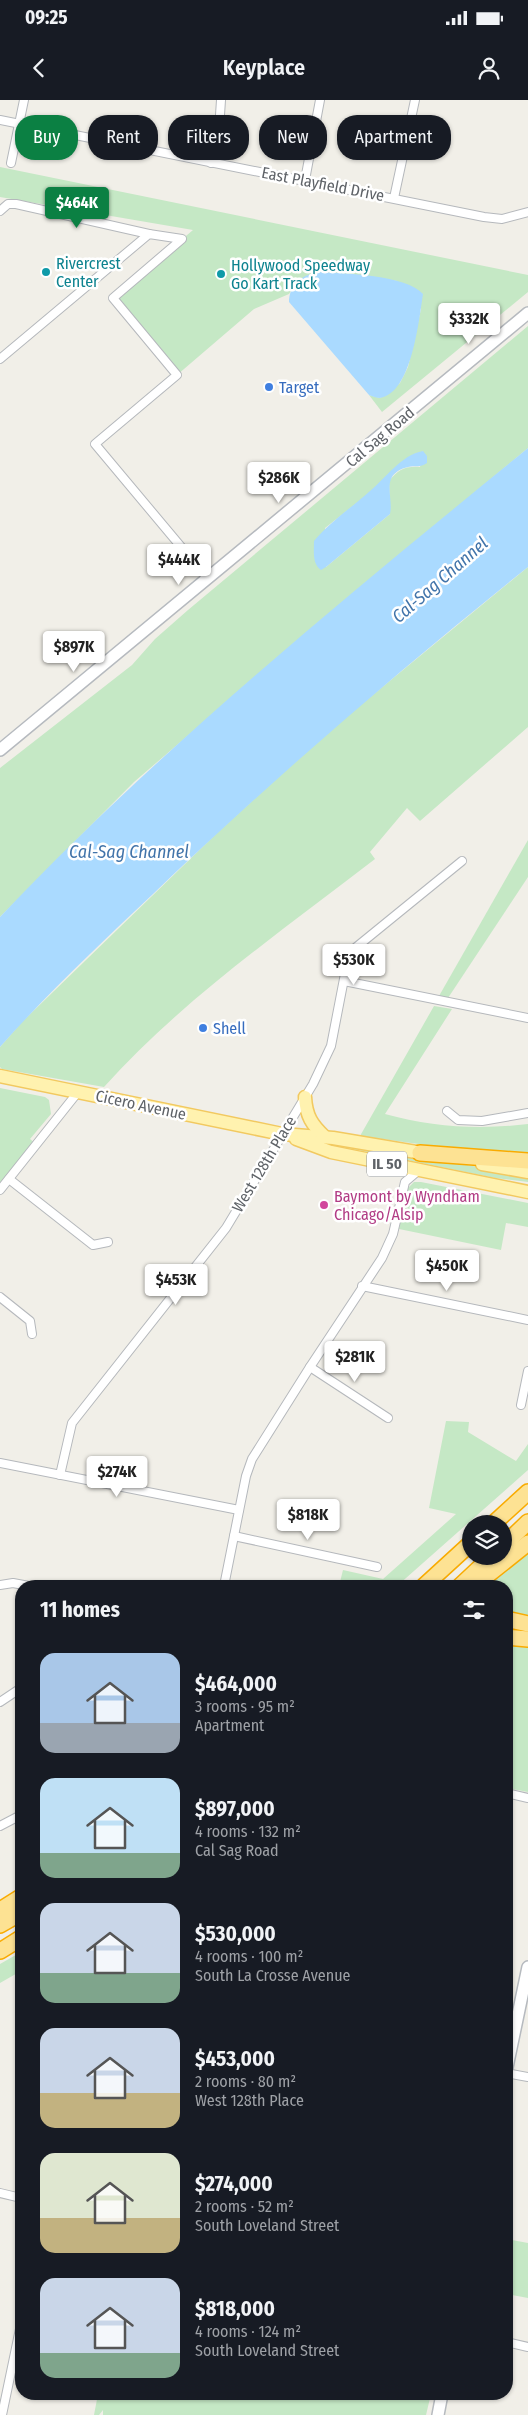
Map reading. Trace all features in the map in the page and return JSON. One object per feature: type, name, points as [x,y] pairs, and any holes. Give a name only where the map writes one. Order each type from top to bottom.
[{"type":"highway","points":[[420,1153],[528,1161]]},
{"type":"highway","points":[[503,1515],[528,1492]]},
{"type":"highway","points":[[512,1537],[528,1522]]},
{"type":"highway","points":[[482,1580],[528,1543]]},
{"type":"highway","points":[[431,1580],[462,1552]]},
{"type":"highway","points":[[466,1580],[482,1565]]},
{"type":"highway","points":[[513,1621],[528,1624]]},
{"type":"highway","points":[[513,1638],[528,1639]]},
{"type":"highway","points":[[0,1910],[15,1901]]},
{"type":"highway","points":[[0,1925],[15,1916]]},
{"type":"highway","points":[[0,1951],[15,1942]]},
{"type":"main road","name":"Cal Sag Road","points":[[0,750],[528,313]]},
{"type":"main road","name":"Cicero Avenue","points":[[0,1076],[282,1134],[325,1137],[528,1172]]},
{"type":"main road","points":[[304,1097],[306,1110],[312,1125],[325,1137]]},
{"type":"main road","name":"Cicero Avenue","points":[[282,1134],[331,1152],[528,1192]]},
{"type":"main road","points":[[513,2039],[528,1967]]},
{"type":"main road","points":[[438,2415],[441,2400]]},
{"type":"street","points":[[20,115],[24,100]]},
{"type":"street","points":[[211,163],[221,100]]},
{"type":"street","points":[[304,180],[320,100]]},
{"type":"street","points":[[394,198],[415,100]]},
{"type":"street","name":"East Playfield Drive","points":[[0,120],[15,123]]},
{"type":"street","name":"East Playfield Drive","points":[[78,136],[484,217],[502,219],[528,212]]},
{"type":"street","points":[[11,163],[15,141]]},
{"type":"street","points":[[0,211],[8,204],[149,234],[182,239],[113,298],[177,375],[95,444],[208,579]]},
{"type":"street","points":[[0,359],[149,234]]},
{"type":"street","name":"West 128th Place","points":[[60,1475],[72,1423],[226,1228],[250,1191],[304,1097],[331,1046],[349,953],[462,861]]},
{"type":"street","points":[[344,981],[528,1018]]},
{"type":"street","points":[[0,1190],[78,1092]]},
{"type":"street","points":[[447,1110],[458,1120],[482,1121],[528,1113]]},
{"type":"street","points":[[392,1165],[405,1182]]},
{"type":"street","points":[[225,1580],[238,1510],[252,1459],[362,1286],[382,1258],[393,1234],[405,1182],[419,1170]]},
{"type":"street","points":[[9,1179],[93,1245],[108,1242]]},
{"type":"street","points":[[362,1286],[528,1320]]},
{"type":"street","points":[[0,1297],[30,1321],[32,1334]]},
{"type":"street","points":[[310,1367],[388,1418]]},
{"type":"street","points":[[521,1405],[528,1371]]},
{"type":"street","points":[[0,1463],[238,1510]]},
{"type":"street","points":[[234,1536],[378,1567]]},
{"type":"street","points":[[0,1585],[15,1583]]},
{"type":"street","points":[[0,1702],[15,1692]]},
{"type":"street","points":[[513,1795],[528,1798]]},
{"type":"street","points":[[0,1826],[15,1818]]},
{"type":"street","points":[[513,2074],[528,2077]]},
{"type":"street","points":[[0,2194],[15,2197]]},
{"type":"street","points":[[513,2343],[528,2346]]},
{"type":"street","points":[[2,2415],[15,2353]]},
{"type":"green space","points":[[0,167],[528,275],[528,292],[382,412],[369,395],[380,398],[400,383],[408,367],[421,309],[397,281],[318,272],[296,284],[289,294],[254,309],[177,375],[113,298],[193,230],[0,197]]},
{"type":"green space","points":[[528,326],[528,448],[314,627],[134,782],[0,917],[0,768],[132,665],[155,639]],"holes":[[[423,451],[420,467],[406,468],[392,477],[389,481],[390,514],[326,567],[325,528]]]},
{"type":"green space","points":[[528,567],[528,727],[420,821],[407,808],[370,852],[375,859],[200,995],[167,1024],[104,1087],[2,1069],[0,1067],[0,1047],[21,1023],[218,832],[329,731]]},
{"type":"green space","points":[[528,840],[528,877],[448,998],[439,996]]},
{"type":"green space","points":[[434,1006],[452,1009],[385,1114],[420,1122],[456,1126],[492,1127],[528,1124],[528,1156],[448,1148],[360,1136]]},
{"type":"green space","points":[[0,1088],[45,1097],[49,1100],[51,1114],[30,1139],[36,1144],[0,1189]]},
{"type":"green space","points":[[338,1144],[384,1150],[528,1176],[528,1182],[495,1178],[338,1146]]},
{"type":"green space","points":[[414,1182],[528,1203],[528,1227],[506,1223],[501,1250],[399,1229],[406,1190]]},
{"type":"green space","points":[[446,1421],[469,1422],[468,1432],[516,1461],[528,1444],[528,1470],[477,1515],[462,1515],[462,1528],[404,1580],[340,1580],[343,1570],[383,1579],[456,1514],[429,1508]]},
{"type":"green space","points":[[528,1552],[528,1618],[513,1615],[513,1580],[493,1580]]},
{"type":"green space","points":[[513,1641],[528,1644],[528,1792],[513,1789]]},
{"type":"green space","points":[[15,1955],[15,1974],[0,1983],[0,1964]]},
{"type":"green space","points":[[513,2240],[528,2243],[528,2298],[513,2295]]},
{"type":"green space","points":[[97,2400],[430,2400],[426,2415],[103,2415],[103,2410],[99,2415],[94,2415]]},
{"type":"water","points":[[318,272],[358,274],[389,279],[415,288],[423,294],[412,354],[400,383],[391,393],[380,398],[369,395],[289,302],[294,286],[302,278]]},
{"type":"water","name":"Cal-Sag Channel","points":[[528,448],[528,567],[384,686],[244,809],[74,969],[0,1047],[0,917],[125,793],[256,674]]},
{"type":"water","points":[[423,451],[427,456],[427,463],[399,470],[391,480],[390,514],[321,570],[315,561],[314,541],[327,527],[376,486],[401,462],[415,453]]},
{"type":"place","name":"Rivercrest Center","points":[[46,272]]},
{"type":"place","name":"Hollywood Speedway Go Kart Track","points":[[221,274]]},
{"type":"place","name":"Target","points":[[269,387]]},
{"type":"place","name":"Shell","points":[[203,1028]]},
{"type":"place","name":"Baymont by Wyndham Chicago/Alsip","points":[[324,1205]]}]
